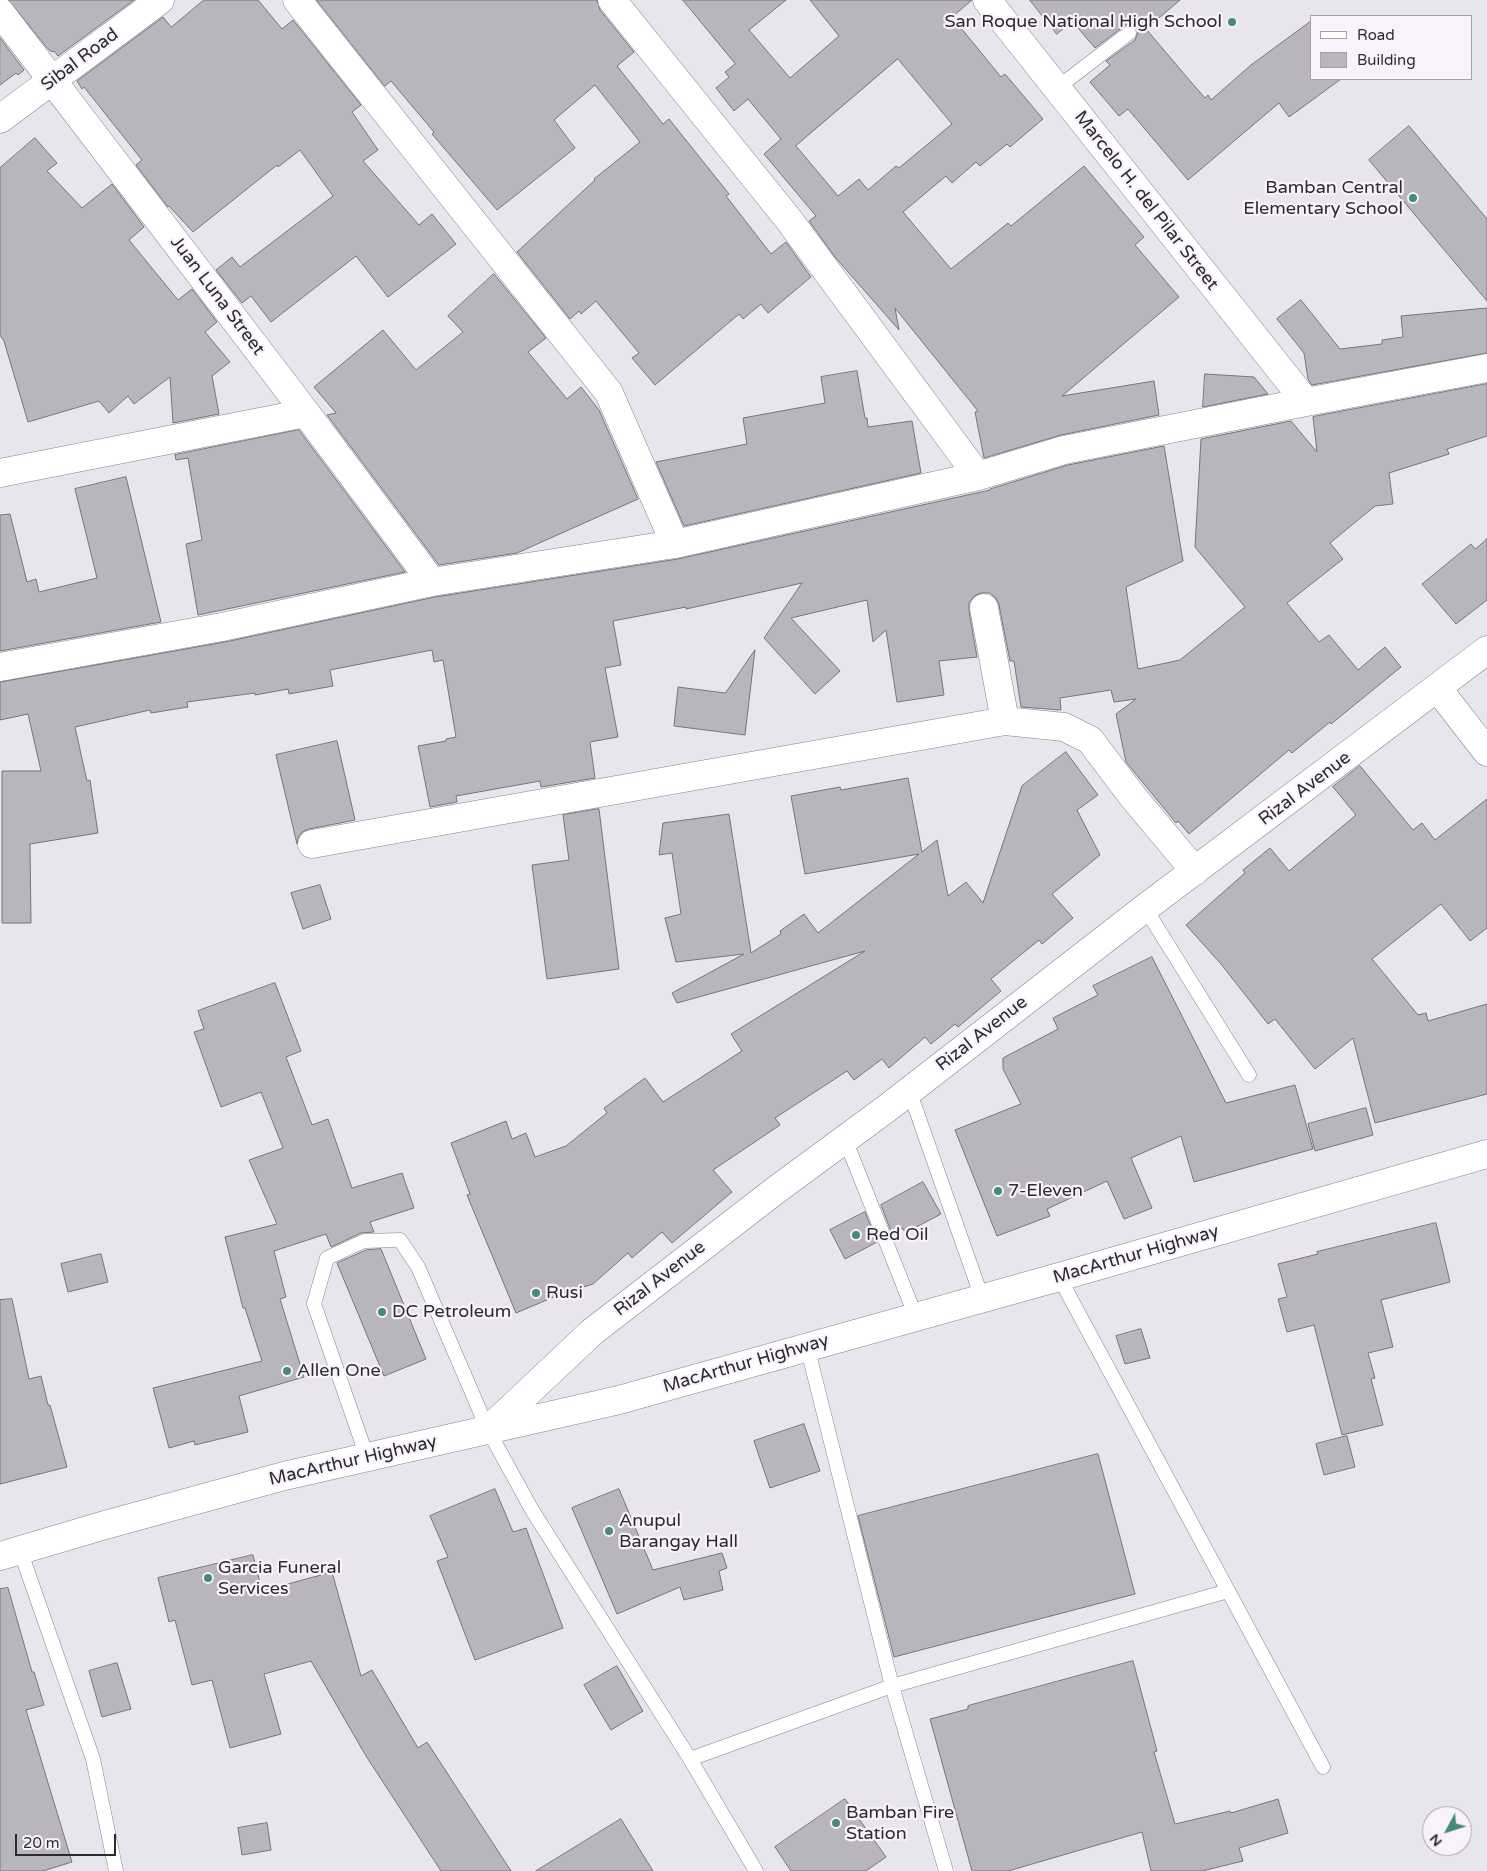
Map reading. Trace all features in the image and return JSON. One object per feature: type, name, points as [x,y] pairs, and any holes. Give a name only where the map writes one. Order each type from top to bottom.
[{"type":"main road","name":"Sibal Road","points":[[0,119],[160,0]]},
{"type":"main road","points":[[297,0],[610,393],[675,544]]},
{"type":"main road","points":[[612,0],[790,220],[978,476]]},
{"type":"main road","name":"Marcelo H. del Pilar Street","points":[[987,0],[1306,402]]},
{"type":"main road","name":"Juan Luna Street","points":[[0,12],[306,413],[432,582]]},
{"type":"main road","points":[[0,667],[222,627],[432,582],[675,544],[978,476],[1064,450],[1487,368]]},
{"type":"main road","points":[[0,473],[306,413]]},
{"type":"main road","points":[[984,608],[1005,721]]},
{"type":"main road","name":"Rizal Avenue","points":[[488,1430],[592,1332],[1145,908],[1438,689],[1487,650]]},
{"type":"main road","points":[[1438,689],[1487,752]]},
{"type":"main road","points":[[312,844],[1005,721],[1064,727],[1090,740],[1132,797],[1195,872]]},
{"type":"main road","name":"MacArthur Highway","points":[[10,1553],[265,1481],[367,1456],[619,1400],[1059,1277],[1487,1154]]},
{"type":"lane","points":[[1057,88],[1129,33]]},
{"type":"lane","points":[[1145,908],[1249,1075]]},
{"type":"lane","points":[[909,1090],[982,1298]]},
{"type":"lane","points":[[845,1139],[916,1317]]},
{"type":"lane","points":[[367,1456],[314,1304],[327,1258],[364,1241],[400,1240],[418,1267],[488,1430],[532,1510],[690,1759],[756,1871]]},
{"type":"lane","points":[[1059,1277],[1323,1767]]},
{"type":"lane","points":[[808,1346],[892,1686],[946,1871]]},
{"type":"lane","points":[[10,1553],[93,1759],[116,1871]]},
{"type":"lane","points":[[690,1759],[892,1686],[1228,1591]]},
{"type":"building","points":[[9,0],[134,0],[58,56],[54,51],[52,52],[48,49]]},
{"type":"building","points":[[204,0],[258,0],[282,29],[293,20],[361,105],[352,112],[378,150],[363,161],[419,225],[432,214],[456,244],[388,297],[356,256],[271,322],[251,296],[242,303],[216,270],[232,257],[240,267],[333,196],[300,150],[278,167],[277,165],[193,232],[168,207],[136,165],[142,160],[84,87],[82,89],[77,81],[163,17],[171,27]]},
{"type":"building","points":[[317,0],[597,0],[600,10],[634,52],[617,66],[663,124],[669,119],[729,194],[726,196],[771,254],[786,242],[811,277],[768,313],[761,304],[743,319],[739,314],[655,385],[632,358],[639,353],[596,301],[581,314],[579,311],[570,319],[517,252],[594,179],[640,142],[595,85],[554,120],[575,148],[497,210],[432,134],[434,132],[391,81],[385,86]]},
{"type":"building","points":[[683,0],[786,0],[749,30],[790,78],[839,36],[810,0],[972,0],[952,17],[1001,77],[1005,74],[1043,119],[1010,147],[1007,144],[980,166],[976,162],[952,183],[946,176],[903,212],[951,269],[1008,223],[1011,226],[1084,166],[1144,237],[1135,245],[1179,297],[1062,396],[1154,381],[1159,415],[1061,435],[984,458],[975,412],[978,411],[895,308],[899,330],[835,257],[809,221],[816,216],[764,154],[781,139],[748,99],[734,111],[716,88],[729,77],[725,72],[735,64]],"holes":[[[898,59],[952,124],[899,168],[896,166],[868,190],[859,179],[838,196],[796,146]]]},
{"type":"building","points":[[1030,0],[1180,0],[1146,29],[1205,98],[1208,95],[1211,100],[1251,65],[1310,22],[1310,80],[1340,80],[1289,117],[1279,103],[1188,180],[1128,109],[1119,116],[1090,82],[1110,65],[1106,61],[1135,40],[1138,32],[1136,27],[1128,24],[1124,26],[1095,48],[1072,21],[1057,34]]},
{"type":"building","points":[[0,38],[24,70],[18,75],[16,73],[0,85]]},
{"type":"building","points":[[1409,126],[1487,219],[1487,301],[1369,160]]},
{"type":"building","points":[[35,138],[57,163],[47,171],[82,208],[112,184],[144,227],[129,240],[178,300],[192,289],[217,322],[205,332],[230,362],[212,376],[219,414],[173,423],[170,377],[134,404],[128,396],[109,413],[99,401],[28,422],[4,341],[0,335],[0,168]]},
{"type":"building","points":[[494,274],[546,338],[528,352],[567,399],[581,387],[599,410],[638,499],[517,553],[439,565],[327,415],[336,413],[314,387],[383,330],[416,370],[463,332],[448,316]]},
{"type":"building","points":[[1301,300],[1340,349],[1382,344],[1382,340],[1403,337],[1401,316],[1487,308],[1487,353],[1312,385],[1308,379],[1304,353],[1277,319]]},
{"type":"building","points":[[857,371],[868,427],[912,421],[921,473],[684,526],[656,462],[747,444],[743,418],[825,403],[821,377]]},
{"type":"building","points":[[1205,374],[1254,377],[1268,394],[1203,407]]},
{"type":"building","points":[[1487,384],[1487,436],[1447,449],[1449,454],[1389,473],[1393,504],[1375,506],[1330,543],[1343,559],[1287,603],[1319,642],[1329,635],[1358,670],[1385,647],[1401,667],[1292,753],[1289,750],[1189,834],[1178,821],[1176,823],[1126,762],[1116,714],[1136,699],[1114,702],[1111,690],[1060,698],[1061,710],[1021,707],[1014,661],[1010,661],[999,605],[996,598],[990,593],[981,593],[974,596],[969,603],[977,657],[939,661],[944,695],[897,702],[886,630],[873,642],[867,600],[791,618],[840,671],[815,694],[764,638],[802,583],[686,609],[686,607],[613,621],[621,665],[605,668],[618,737],[590,742],[595,778],[541,787],[540,781],[456,796],[457,802],[430,807],[418,746],[446,741],[446,739],[456,737],[443,660],[434,662],[432,650],[330,670],[333,686],[289,694],[288,689],[255,695],[255,693],[187,702],[188,707],[151,713],[150,710],[75,727],[87,781],[90,780],[98,833],[30,844],[31,923],[2,923],[2,771],[41,771],[28,714],[0,720],[0,682],[225,642],[435,597],[678,559],[990,490],[1068,465],[1164,446],[1183,561],[1126,587],[1138,669],[1180,660],[1245,607],[1195,547],[1201,439],[1291,421],[1317,452],[1313,417]]},
{"type":"building","points":[[299,430],[405,572],[198,615],[186,544],[202,540],[188,458],[176,460],[175,455]]},
{"type":"building","points":[[126,477],[161,622],[0,651],[0,515],[10,514],[27,582],[36,579],[39,592],[97,578],[75,489]]},
{"type":"building","points":[[1487,539],[1487,600],[1456,624],[1422,584],[1471,544],[1475,549]]},
{"type":"building","points":[[755,650],[745,735],[674,726],[678,687],[725,693]]},
{"type":"building","points":[[337,741],[355,820],[309,829],[302,832],[297,844],[276,755]]},
{"type":"building","points":[[1066,752],[1098,795],[1077,810],[1100,855],[1052,894],[1073,918],[1042,944],[1039,940],[991,979],[1001,991],[958,1027],[955,1024],[931,1044],[925,1037],[889,1068],[882,1059],[854,1080],[847,1071],[775,1118],[780,1125],[713,1170],[732,1192],[672,1243],[662,1232],[632,1258],[628,1253],[593,1284],[561,1294],[516,1313],[467,1195],[470,1194],[451,1143],[506,1121],[512,1139],[526,1133],[535,1157],[566,1146],[607,1113],[604,1108],[645,1078],[663,1102],[742,1051],[731,1034],[865,951],[677,1003],[672,993],[744,954],[676,962],[665,918],[681,914],[672,853],[659,855],[663,823],[729,814],[751,953],[781,934],[780,931],[804,914],[818,933],[919,854],[805,874],[791,796],[840,787],[841,790],[908,778],[922,852],[937,840],[948,896],[966,882],[983,903],[1022,786]]},
{"type":"building","points":[[1360,766],[1413,830],[1422,823],[1435,840],[1487,799],[1487,928],[1470,941],[1441,904],[1372,959],[1418,1015],[1426,1013],[1428,1021],[1487,1004],[1487,1094],[1375,1123],[1353,1038],[1315,1069],[1275,1019],[1268,1024],[1221,964],[1186,925],[1245,873],[1243,870],[1270,848],[1289,871],[1356,815],[1333,787]]},
{"type":"building","points":[[599,809],[619,969],[547,979],[532,865],[569,860],[563,815]]},
{"type":"building","points":[[320,885],[331,919],[303,929],[291,893]]},
{"type":"building","points":[[1152,957],[1226,1103],[1295,1085],[1313,1149],[1194,1182],[1181,1136],[1131,1158],[1152,1208],[1124,1219],[1107,1181],[1047,1209],[1050,1216],[997,1236],[955,1130],[1021,1104],[1003,1069],[1003,1058],[1058,1029],[1053,1018],[1098,995],[1093,986]]},
{"type":"building","points":[[275,983],[301,1051],[286,1057],[312,1125],[328,1119],[352,1188],[402,1173],[414,1208],[370,1222],[374,1232],[361,1233],[331,1247],[326,1234],[274,1251],[286,1297],[280,1299],[304,1377],[239,1396],[248,1432],[195,1445],[194,1441],[169,1448],[153,1388],[262,1361],[245,1308],[243,1308],[225,1237],[277,1224],[249,1160],[283,1148],[261,1092],[221,1107],[194,1032],[204,1029],[198,1011]]},
{"type":"building","points":[[1366,1108],[1373,1135],[1315,1151],[1308,1124]]},
{"type":"building","points":[[923,1182],[941,1214],[905,1233],[903,1228],[892,1234],[881,1205]]},
{"type":"building","points":[[865,1212],[877,1242],[845,1259],[830,1230]]},
{"type":"building","points":[[1436,1223],[1450,1282],[1381,1300],[1393,1347],[1368,1353],[1375,1378],[1371,1379],[1383,1425],[1342,1435],[1314,1325],[1287,1332],[1278,1299],[1287,1297],[1278,1264],[1318,1254],[1317,1252]]},
{"type":"building","name":"DC Petroleum","points":[[381,1249],[426,1359],[384,1376],[337,1263],[366,1250]]},
{"type":"building","points":[[101,1254],[108,1282],[68,1292],[61,1264]]},
{"type":"building","points":[[12,1299],[29,1379],[41,1376],[67,1467],[0,1484],[0,1300]]},
{"type":"building","points":[[1141,1329],[1150,1358],[1125,1364],[1116,1336]]},
{"type":"building","points":[[804,1424],[820,1471],[770,1488],[754,1441]]},
{"type":"building","points":[[1347,1436],[1355,1467],[1324,1475],[1316,1444]]},
{"type":"building","points":[[1098,1454],[1135,1594],[894,1657],[858,1516]]},
{"type":"building","points":[[495,1489],[513,1532],[526,1528],[563,1628],[475,1660],[437,1561],[448,1557],[430,1516]]},
{"type":"building","points":[[619,1489],[653,1570],[722,1553],[727,1568],[719,1571],[723,1590],[684,1600],[680,1587],[617,1614],[572,1508]]},
{"type":"building","points":[[253,1555],[262,1591],[332,1572],[361,1676],[372,1670],[418,1748],[427,1742],[511,1871],[441,1871],[366,1756],[311,1661],[264,1674],[281,1734],[230,1748],[212,1680],[192,1685],[175,1620],[169,1622],[158,1578]]},
{"type":"building","points":[[8,1588],[32,1672],[34,1672],[44,1705],[26,1710],[72,1862],[43,1871],[0,1871],[0,1589]]},
{"type":"building","points":[[1133,1661],[1157,1751],[1154,1752],[1175,1824],[1230,1811],[1231,1813],[1278,1799],[1288,1833],[1239,1848],[1243,1861],[1202,1871],[1151,1871],[1142,1832],[1008,1871],[972,1871],[930,1719],[968,1709],[968,1706]]},
{"type":"building","points":[[117,1663],[131,1709],[102,1717],[89,1671]]},
{"type":"building","points":[[617,1666],[643,1711],[611,1730],[584,1685]]},
{"type":"building","name":"Bamban Fire Station","points":[[845,1799],[886,1857],[866,1871],[791,1871],[775,1847]]},
{"type":"building","points":[[621,1819],[653,1871],[536,1871]]},
{"type":"building","points":[[267,1823],[271,1850],[242,1855],[238,1828]]},
{"type":"place","name":"San Roque National High School","points":[[1232,22]]},
{"type":"place","name":"Bamban Central Elementary School","points":[[1413,198]]},
{"type":"place","name":"7-Eleven","points":[[998,1191]]},
{"type":"place","name":"Red Oil","points":[[856,1235]]},
{"type":"place","name":"Rusi","points":[[536,1293]]},
{"type":"place","name":"DC Petroleum","points":[[382,1312]]},
{"type":"place","name":"Allen One","points":[[287,1371]]},
{"type":"place","name":"Anupul Barangay Hall","points":[[609,1531]]},
{"type":"place","name":"Garcia Funeral Services","points":[[208,1578]]},
{"type":"place","name":"Bamban Fire Station","points":[[836,1823]]}]
